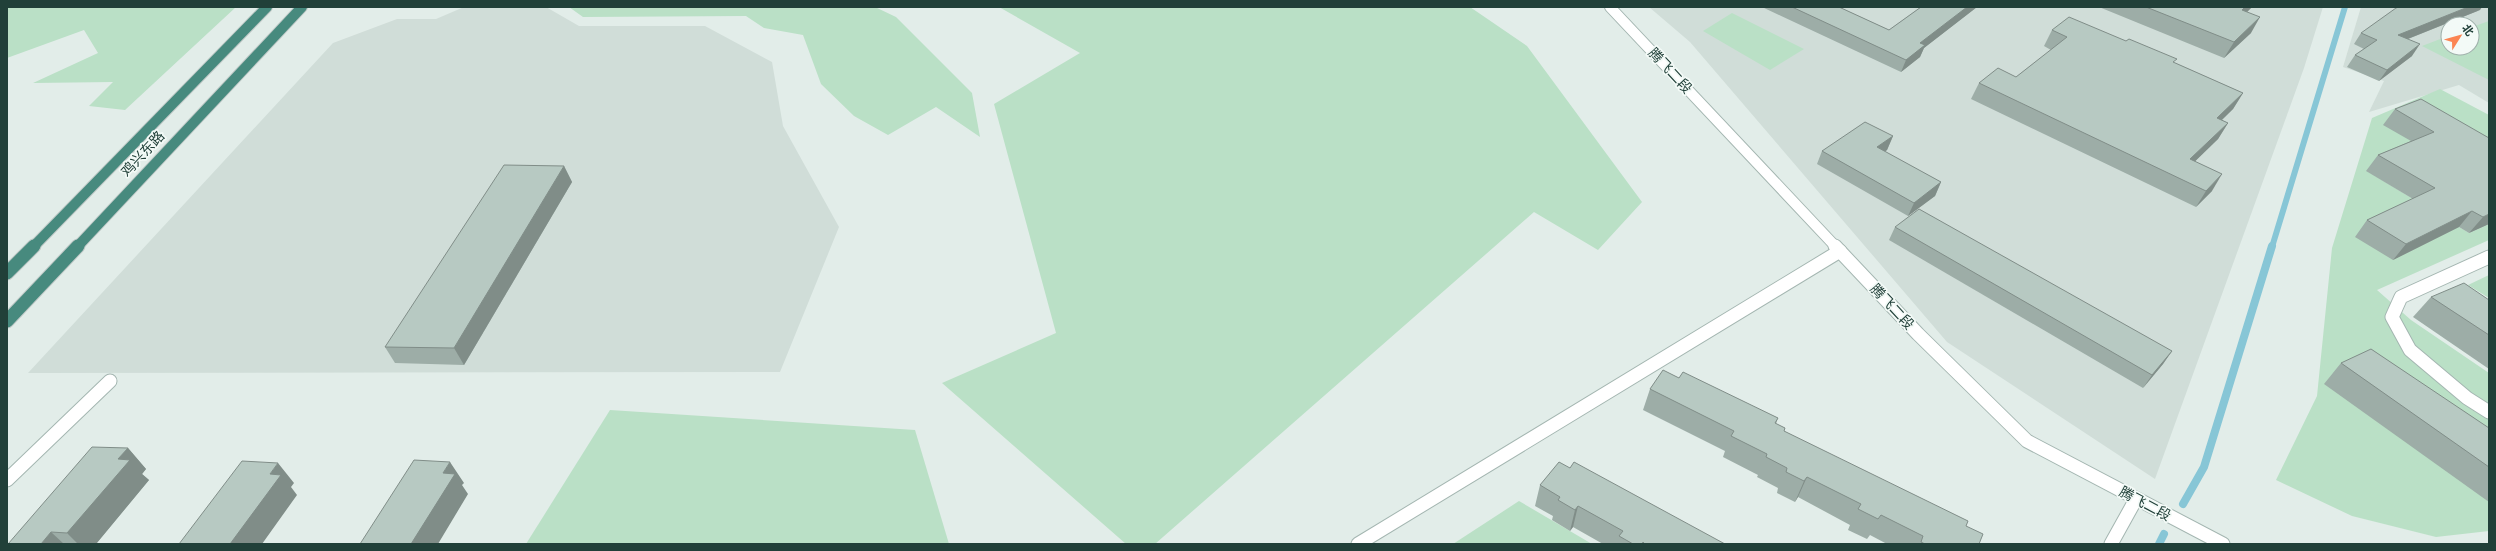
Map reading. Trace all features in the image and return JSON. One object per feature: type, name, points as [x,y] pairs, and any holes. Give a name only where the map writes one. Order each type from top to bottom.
[{"type":"highway","name":"鸡兴东路","points":[[7,273],[267,7]]},
{"type":"highway","name":"鸡兴东路","points":[[7,321],[302,7]]},
{"type":"street","name":"腾飞二段","points":[[1610,7],[1918,334],[2027,441],[2218,543]]},
{"type":"street","points":[[1358,544],[1840,251]]},
{"type":"street","points":[[2489,257],[2401,297],[2392,317],[2410,350],[2467,398],[2489,412]]},
{"type":"street","points":[[7,480],[110,381]]},
{"type":"street","points":[[2111,544],[2136,499]]},
{"type":"shaded area","points":[[464,7],[546,7],[579,26],[705,26],[772,62],[783,126],[839,227],[780,372],[28,373],[333,43],[397,19],[436,19]]},
{"type":"shaded area","points":[[1649,7],[2323,7],[2304,68],[2155,479],[1947,342],[1690,42]]},
{"type":"shaded area","points":[[2361,7],[2489,7],[2489,103],[2459,85],[2369,112],[2384,81],[2343,67]]},
{"type":"green space","points":[[7,7],[236,7],[125,110],[89,106],[113,82],[33,83],[98,53],[84,30],[7,58]]},
{"type":"green space","points":[[569,7],[875,7],[896,17],[972,93],[980,137],[936,107],[888,135],[854,116],[821,84],[803,35],[764,28],[746,16],[583,17]]},
{"type":"green space","points":[[999,7],[1470,7],[1527,46],[1642,202],[1598,250],[1534,212],[1155,544],[1126,544],[942,383],[1056,333],[994,104],[1080,53]]},
{"type":"green space","points":[[1732,13],[1804,49],[1770,70],[1703,31]]},
{"type":"green space","points":[[2489,21],[2489,80],[2442,56],[2480,56],[2480,24]]},
{"type":"green space","points":[[2440,39],[2440,55],[2422,46]]},
{"type":"green space","points":[[2440,89],[2489,115],[2489,187],[2367,171],[2469,233],[2489,224],[2489,240],[2377,290],[2411,320],[2489,373],[2489,531],[2436,537],[2352,516],[2276,480],[2317,396],[2332,248],[2372,118]]},
{"type":"green space","points":[[2489,275],[2489,298],[2468,285]]},
{"type":"green space","points":[[610,410],[915,430],[949,544],[526,544]]},
{"type":"green space","points":[[1519,501],[1592,544],[1453,544]]},
{"type":"building","points":[[1792,7],[1839,7],[1889,30],[1921,7],[1967,7],[1920,43],[1925,45],[1906,60]]},
{"type":"building","points":[[2146,7],[2245,7],[2242,10],[2260,17],[2234,42]]},
{"type":"building","points":[[2468,7],[2446,16],[2440,16],[2440,18],[2398,35],[2420,44],[2387,70],[2355,55],[2377,40],[2361,33],[2396,8]]},
{"type":"building","points":[[2069,17],[2126,41],[2129,39],[2177,59],[2173,62],[2243,93],[2217,118],[2228,123],[2190,159],[2222,174],[2206,191],[1979,83],[1998,68],[2016,77],[2067,37],[2052,30]]},
{"type":"building","points":[[2421,99],[2489,138],[2489,214],[2483,217],[2472,211],[2406,244],[2367,220],[2435,188],[2378,155],[2434,132],[2395,109]]},
{"type":"building","points":[[1865,122],[1893,136],[1877,147],[1941,182],[1914,203],[1822,151]]},
{"type":"building","points":[[504,165],[564,166],[454,348],[385,347]]},
{"type":"building","points":[[1919,209],[2172,351],[2152,375],[1895,227]]},
{"type":"building","points":[[2464,283],[2489,300],[2489,335],[2431,297]]},
{"type":"building","points":[[2371,349],[2489,428],[2489,467],[2341,363]]},
{"type":"building","points":[[1663,370],[1679,378],[1683,372],[1778,418],[1775,423],[1785,428],[1784,431],[1968,521],[1966,526],[1983,534],[1979,544],[1925,544],[1921,542],[1923,536],[1881,515],[1878,519],[1858,509],[1861,504],[1807,477],[1804,481],[1786,472],[1787,468],[1766,457],[1767,454],[1731,436],[1734,431],[1650,389]]},
{"type":"building","points":[[92,447],[128,448],[118,459],[130,460],[67,533],[51,532],[41,544],[8,544]]},
{"type":"building","points":[[414,460],[450,462],[443,473],[455,474],[411,544],[360,544]]},
{"type":"building","points":[[242,461],[278,463],[270,474],[281,475],[230,544],[179,544]]},
{"type":"building","points":[[1559,462],[1570,468],[1574,462],[1725,544],[1645,544],[1643,542],[1642,544],[1633,544],[1619,536],[1623,531],[1578,506],[1575,510],[1558,500],[1560,497],[1540,485]]},
{"type":"waterway","points":[[2272,247],[2345,7]]},
{"type":"waterway","points":[[2183,504],[2204,467],[2272,246]]},
{"type":"waterway","points":[[2159,544],[2164,534]]}]
